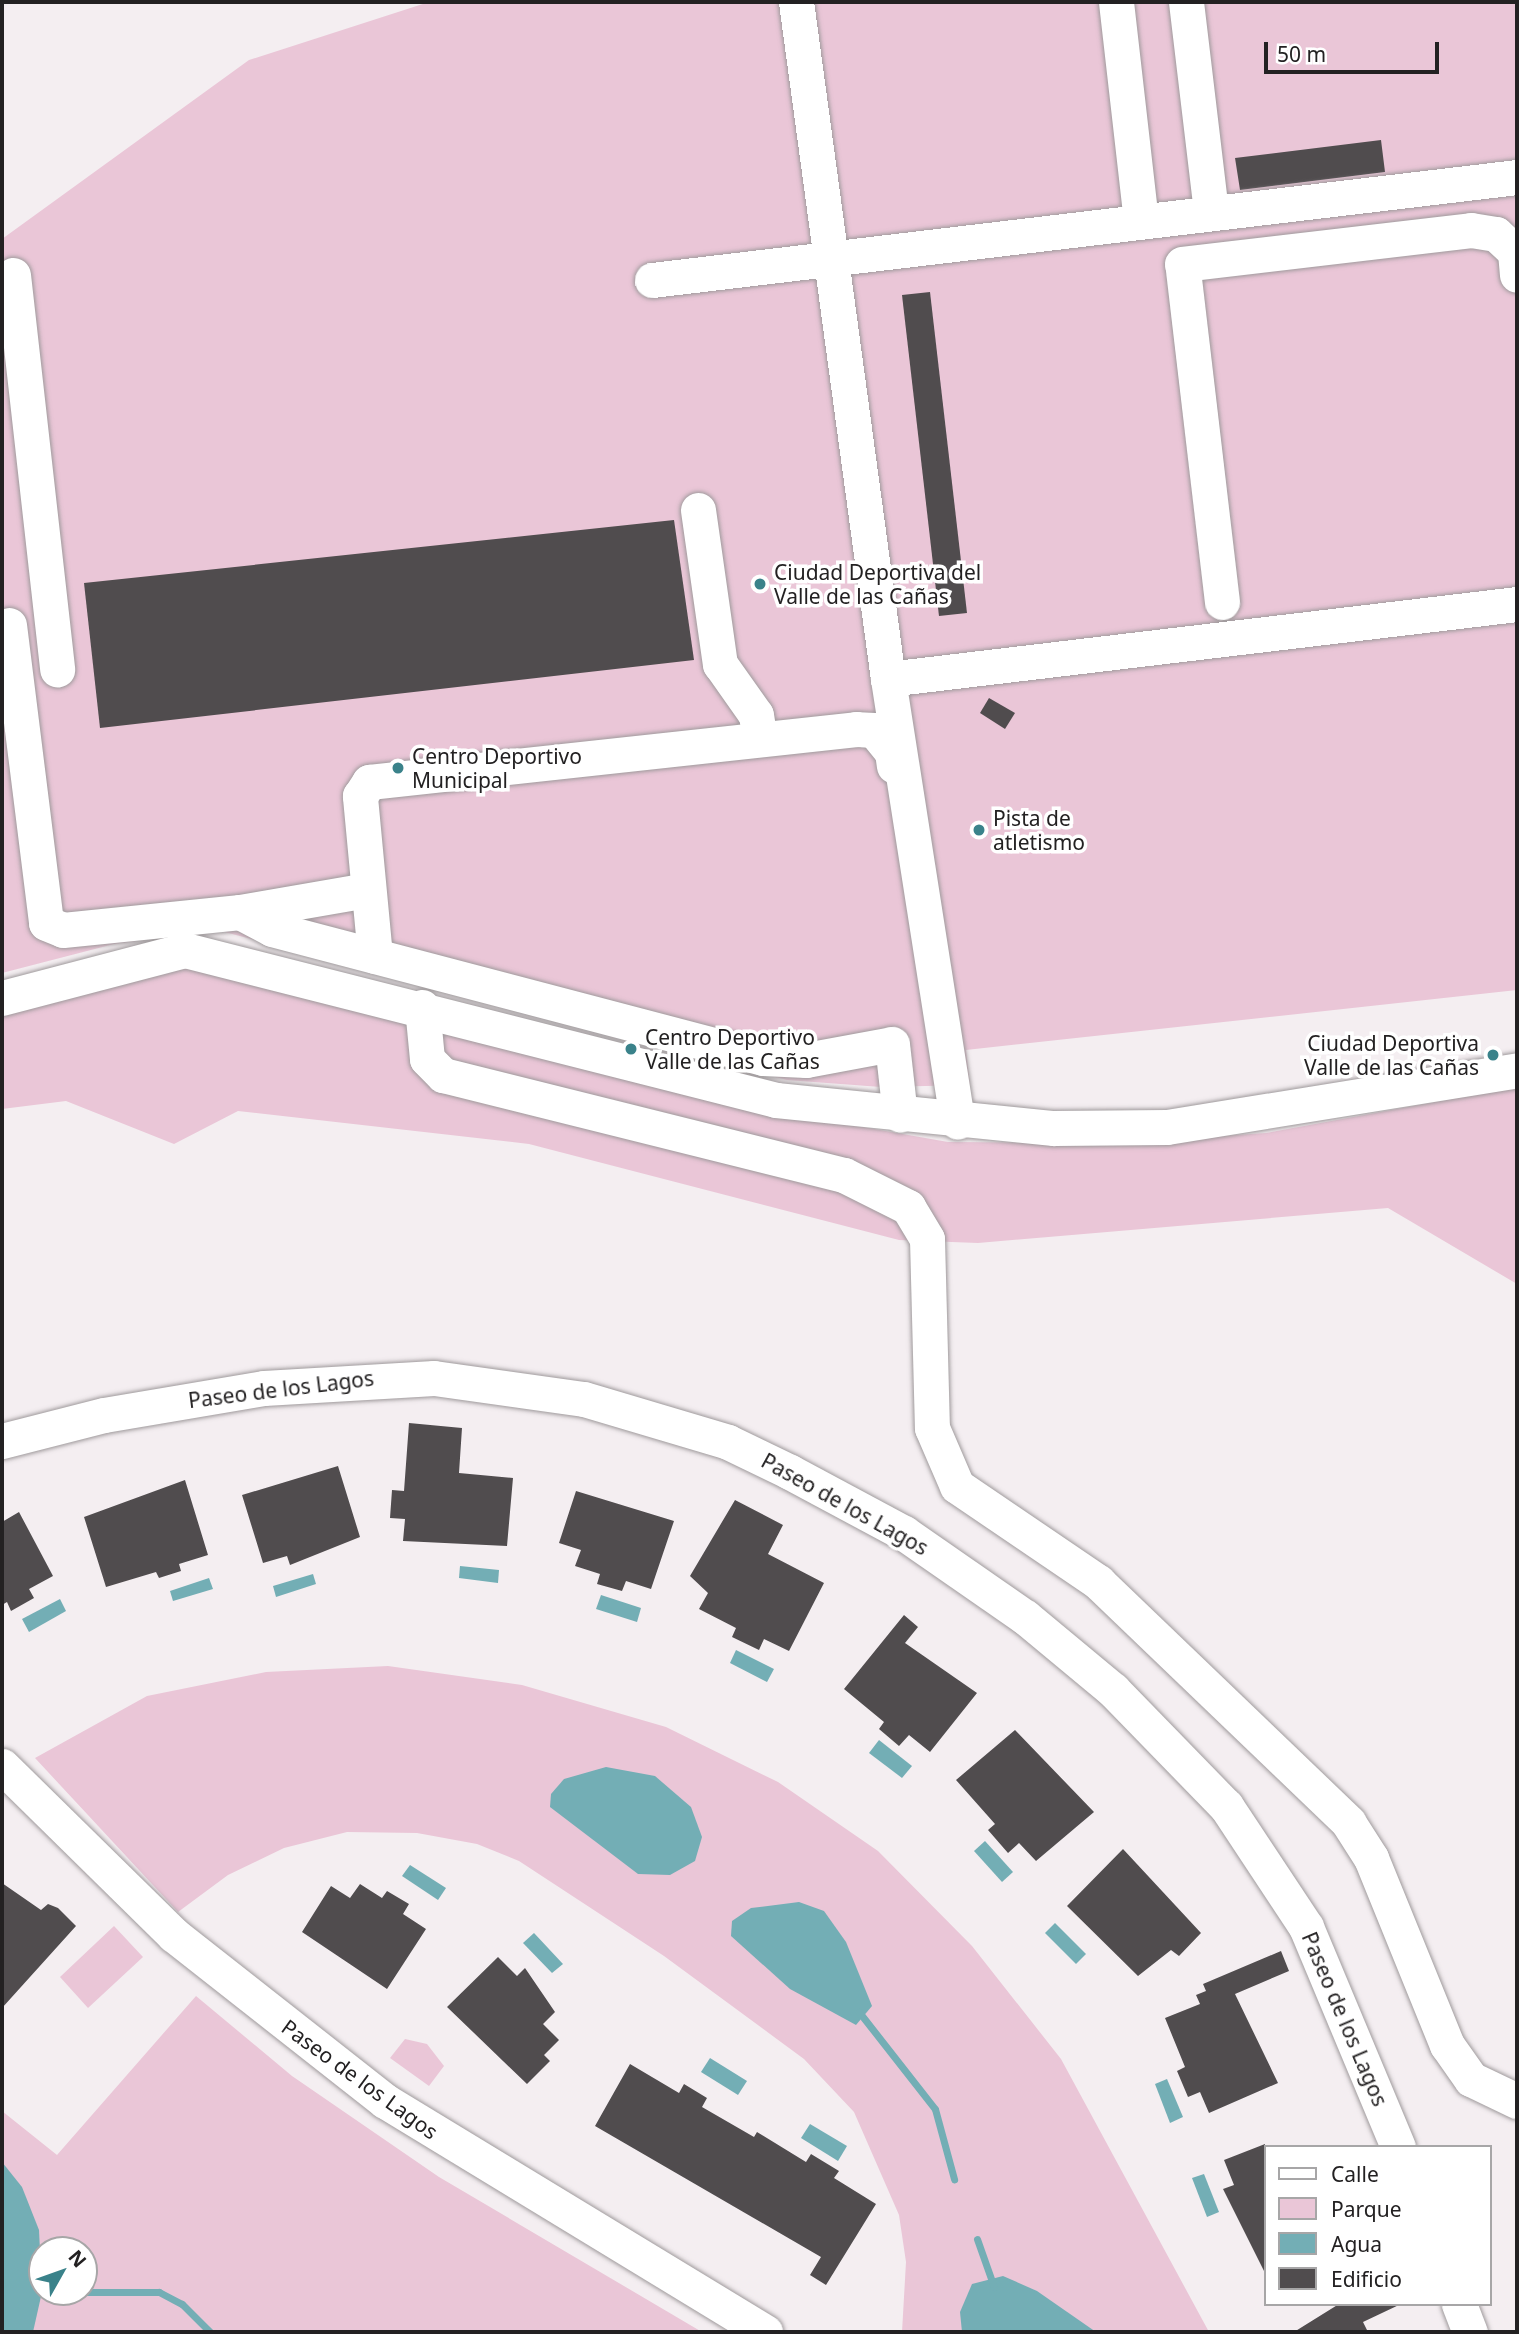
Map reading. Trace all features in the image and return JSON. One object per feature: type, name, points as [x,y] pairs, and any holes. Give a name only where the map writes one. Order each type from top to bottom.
[{"type":"street","points":[[796,2],[946,1121]]},
{"type":"street","points":[[1116,2],[1141,220]]},
{"type":"street","points":[[1186,2],[1211,213]]},
{"type":"street","points":[[652,280],[1517,177]]},
{"type":"street","points":[[1222,602],[1182,264],[1471,230],[1496,234],[1506,243],[1515,252],[1517,275]]},
{"type":"street","points":[[13,275],[57,670]]},
{"type":"street","points":[[698,510],[720,664],[756,715],[760,739]]},
{"type":"street","points":[[888,679],[1517,604]]},
{"type":"street","points":[[9,625],[46,923],[63,930],[240,912],[367,890]]},
{"type":"street","points":[[375,956],[360,796],[369,782],[760,739],[874,730],[892,752],[926,1037],[946,1121]]},
{"type":"street","points":[[240,912],[272,929],[763,1058],[806,1060],[926,1037]]},
{"type":"street","points":[[2,998],[185,950],[422,1007],[776,1100],[946,1121],[1167,1128],[1517,1070]]},
{"type":"street","points":[[422,1007],[427,1059],[443,1075],[844,1175],[908,1207],[926,1239],[933,1429],[957,1486],[1098,1582],[1348,1822],[1371,1858],[1447,2045],[1471,2078],[1517,2101]]},
{"type":"street","points":[[892,1044],[900,1115]]},
{"type":"street","name":"Paseo de los Lagos","points":[[2,1441],[251,1389],[434,1378],[584,1399],[728,1442],[790,1472],[904,1533],[1025,1618],[1114,1690],[1226,1806],[1312,1939],[1397,2145]]},
{"type":"street","name":"Paseo de los Lagos","points":[[2,1766],[174,1936],[385,2101],[765,2332]]},
{"type":"street","points":[[1460,2306],[1470,2332]]},
{"type":"green space","name":"Ciudad Deportiva del Valle de las Cañas","points":[[429,2],[1517,2],[1517,990],[966,1050],[970,1085],[881,1087],[787,1080],[217,930],[114,944],[2,973],[2,239],[249,60]]},
{"type":"green space","points":[[184,967],[698,1098],[948,1142],[1114,1143],[1266,1133],[1517,1087],[1517,1284],[1388,1208],[978,1243],[899,1240],[529,1144],[238,1111],[174,1144],[66,1101],[2,1109],[2,1016]]},
{"type":"green space","points":[[388,1666],[522,1685],[666,1727],[778,1782],[878,1851],[972,1946],[1061,2059],[1209,2332],[902,2332],[906,2262],[899,2215],[854,2112],[804,2059],[664,1956],[519,1861],[477,1844],[417,1833],[347,1832],[284,1848],[228,1875],[178,1912],[35,1758],[147,1696],[266,1672]]},
{"type":"green space","points":[[114,1926],[143,1957],[88,2008],[60,1977]]},
{"type":"green space","points":[[196,1996],[292,2076],[439,2177],[702,2332],[2,2332],[2,2111],[57,2155]]},
{"type":"green space","points":[[405,2039],[427,2044],[444,2066],[429,2086],[390,2058]]},
{"type":"water","points":[[460,1566],[499,1570],[498,1583],[459,1578]]},
{"type":"water","points":[[313,1574],[316,1584],[276,1597],[273,1586]]},
{"type":"water","points":[[209,1578],[213,1589],[173,1601],[170,1591]]},
{"type":"water","points":[[601,1595],[641,1608],[637,1622],[596,1609]]},
{"type":"water","points":[[60,1599],[66,1611],[29,1632],[22,1619]]},
{"type":"water","points":[[736,1650],[774,1669],[767,1682],[730,1663]]},
{"type":"water","points":[[879,1740],[912,1766],[902,1778],[869,1753]]},
{"type":"water","points":[[606,1767],[655,1776],[691,1807],[702,1837],[695,1861],[670,1875],[638,1874],[550,1807],[551,1794],[564,1779]]},
{"type":"water","points":[[985,1841],[1013,1872],[1002,1882],[974,1851]]},
{"type":"water","points":[[410,1865],[446,1888],[438,1900],[402,1876]]},
{"type":"water","points":[[799,1902],[824,1911],[846,1942],[872,2006],[856,2025],[790,1989],[731,1936],[732,1921],[751,1908]]},
{"type":"water","points":[[1055,1923],[1086,1954],[1076,1964],[1045,1933]]},
{"type":"water","points":[[534,1933],[563,1964],[552,1973],[523,1943]]},
{"type":"water","points":[[710,2058],[747,2081],[738,2095],[701,2072]]},
{"type":"water","points":[[1167,2079],[1183,2117],[1170,2123],[1155,2084]]},
{"type":"water","points":[[810,2124],[847,2146],[838,2161],[801,2138]]},
{"type":"water","points":[[2,2162],[22,2187],[39,2236],[28,2236],[28,2306],[39,2306],[33,2332],[2,2332]]},
{"type":"water","points":[[1204,2174],[1219,2212],[1207,2217],[1192,2178]]},
{"type":"water","points":[[1003,2276],[1037,2291],[1096,2332],[962,2332],[960,2312],[972,2284]]},
{"type":"building","points":[[1381,140],[1385,172],[1240,190],[1235,158]]},
{"type":"building","points":[[930,292],[967,613],[939,616],[902,295]]},
{"type":"building","points":[[674,520],[694,660],[100,728],[84,583]]},
{"type":"building","points":[[989,698],[1015,713],[1005,729],[980,713]]},
{"type":"building","points":[[409,1423],[462,1428],[459,1473],[513,1478],[507,1546],[403,1541],[405,1519],[390,1518],[392,1490],[404,1491]]},
{"type":"building","points":[[338,1466],[360,1537],[290,1565],[287,1556],[263,1563],[242,1495]]},
{"type":"building","points":[[185,1480],[208,1555],[179,1564],[181,1571],[159,1578],[156,1572],[106,1587],[84,1517]]},
{"type":"building","points":[[576,1491],[674,1521],[651,1589],[626,1581],[622,1591],[597,1584],[600,1574],[575,1566],[581,1550],[559,1543]]},
{"type":"building","points":[[735,1500],[783,1525],[768,1554],[824,1583],[789,1651],[764,1639],[759,1650],[732,1637],[736,1628],[699,1609],[708,1593],[690,1576]]},
{"type":"building","points":[[19,1512],[53,1576],[29,1589],[34,1598],[11,1611],[7,1602],[2,1605],[2,1522]]},
{"type":"building","points":[[904,1615],[918,1627],[905,1643],[977,1693],[930,1752],[909,1735],[899,1746],[879,1729],[884,1722],[844,1689]]},
{"type":"building","points":[[1015,1730],[1094,1812],[1036,1861],[1019,1843],[1008,1853],[988,1830],[995,1824],[956,1780]]},
{"type":"building","points":[[1123,1849],[1201,1933],[1179,1956],[1171,1950],[1138,1976],[1067,1906]]},
{"type":"building","points":[[2,1883],[41,1910],[48,1904],[58,1908],[76,1926],[2,2008]]},
{"type":"building","points":[[360,1884],[382,1898],[387,1891],[409,1904],[403,1914],[426,1929],[387,1989],[302,1932],[331,1886],[350,1898]]},
{"type":"building","points":[[1281,1951],[1289,1971],[1235,1994],[1278,2083],[1209,2113],[1200,2092],[1188,2097],[1177,2071],[1185,2067],[1165,2018],[1200,2004],[1196,1995],[1206,1991],[1203,1984]]},
{"type":"building","points":[[498,1957],[517,1976],[525,1968],[555,2012],[543,2024],[559,2040],[544,2055],[550,2061],[527,2084],[447,2007]]},
{"type":"building","points":[[630,2064],[679,2093],[684,2084],[707,2098],[702,2107],[754,2137],[757,2132],[806,2162],[811,2154],[839,2171],[834,2178],[876,2204],[826,2285],[810,2275],[821,2257],[595,2126]]},
{"type":"building","points":[[1265,2144],[1264,2271],[1223,2189],[1234,2185],[1224,2160]]},
{"type":"building","points":[[1336,2306],[1397,2306],[1363,2322],[1368,2332],[1294,2332]]},
{"type":"waterway","points":[[859,2012],[935,2109],[954,2179]]},
{"type":"waterway","points":[[977,2239],[994,2287]]},
{"type":"waterway","points":[[98,2292],[159,2292],[182,2304],[210,2332]]},
{"type":"place","name":"Ciudad Deportiva del Valle de las Cañas","points":[[760,584]]},
{"type":"place","name":"Centro Deportivo Municipal","points":[[398,768]]},
{"type":"place","name":"Pista de atletismo","points":[[979,830]]},
{"type":"place","name":"Centro Deportivo Valle de las Cañas","points":[[631,1049]]},
{"type":"place","name":"Ciudad Deportiva Valle de las Cañas","points":[[1493,1055]]}]
